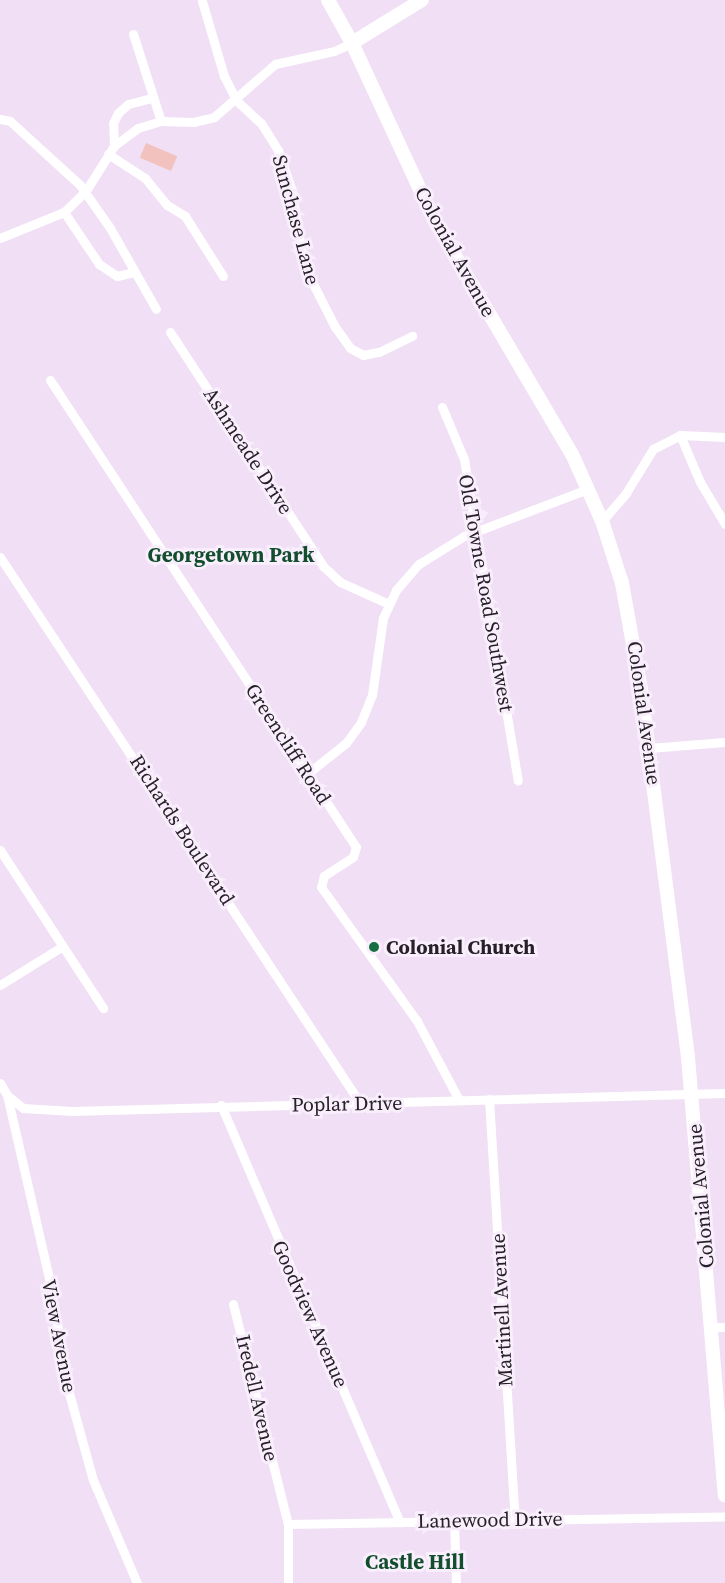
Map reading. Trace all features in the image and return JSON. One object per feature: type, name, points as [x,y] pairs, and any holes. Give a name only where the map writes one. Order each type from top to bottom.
[{"type":"main road","name":"Colonial Avenue","points":[[328,0],[352,43],[434,220],[549,411],[588,489],[602,521],[631,620],[692,1094],[718,1327],[725,1496]]},
{"type":"main road","points":[[352,43],[422,0]]},
{"type":"street","points":[[202,1],[224,76],[237,101]]},
{"type":"street","points":[[133,34],[160,121]]},
{"type":"street","points":[[0,238],[64,212],[85,192],[114,146],[138,128],[160,121],[203,120],[237,101],[275,64],[334,51],[352,43]]},
{"type":"street","points":[[114,146],[113,123],[118,113],[128,104],[152,98]]},
{"type":"street","name":"Sunchase Lane","points":[[237,101],[261,123],[278,150],[291,188],[304,266],[322,305],[350,348],[368,355],[412,336]]},
{"type":"street","points":[[0,119],[10,121],[85,192],[156,309]]},
{"type":"street","points":[[108,154],[145,178],[167,206],[185,216],[223,276]]},
{"type":"street","points":[[64,212],[99,264],[117,276],[134,272]]},
{"type":"street","name":"Ashmeade Drive","points":[[170,332],[323,566],[340,582],[389,604]]},
{"type":"street","name":"Greencliff Road","points":[[50,380],[357,852],[324,876],[321,887],[417,1021],[459,1100]]},
{"type":"street","name":"Old Towne Road Southwest","points":[[442,407],[464,459],[518,781]]},
{"type":"street","points":[[602,521],[627,494],[652,449],[680,435],[725,437]]},
{"type":"street","points":[[680,435],[700,482],[725,524]]},
{"type":"street","points":[[307,774],[346,743],[367,710],[372,695],[378,634],[389,604],[419,564],[475,532],[588,489]]},
{"type":"street","name":"Richards Boulevard","points":[[1,562],[360,1103]]},
{"type":"street","points":[[649,748],[725,742]]},
{"type":"street","points":[[0,850],[103,1008]]},
{"type":"street","points":[[0,986],[63,946]]},
{"type":"street","name":"View Avenue","points":[[0,1083],[7,1095],[49,1278],[69,1393],[93,1480],[137,1583]]},
{"type":"street","name":"Poplar Drive","points":[[7,1095],[15,1105],[34,1111],[725,1093]]},
{"type":"street","name":"Martinell Avenue","points":[[489,1099],[515,1520]]},
{"type":"street","name":"Goodview Avenue","points":[[221,1105],[400,1522]]},
{"type":"street","name":"Iredell Avenue","points":[[234,1305],[278,1492],[288,1524]]},
{"type":"street","name":"Lanewood Drive","points":[[288,1524],[725,1516]]},
{"type":"street","points":[[454,1521],[456,1583]]},
{"type":"street","points":[[288,1524],[288,1583]]},
{"type":"shaded area","points":[[146,143],[177,156],[171,171],[140,158]]},
{"type":"place","name":"Colonial Church","points":[[374,947]]},
{"type":"district","name":"Georgetown Park","points":[[231,555]]},
{"type":"district","name":"Castle Hill","points":[[415,1562]]}]
